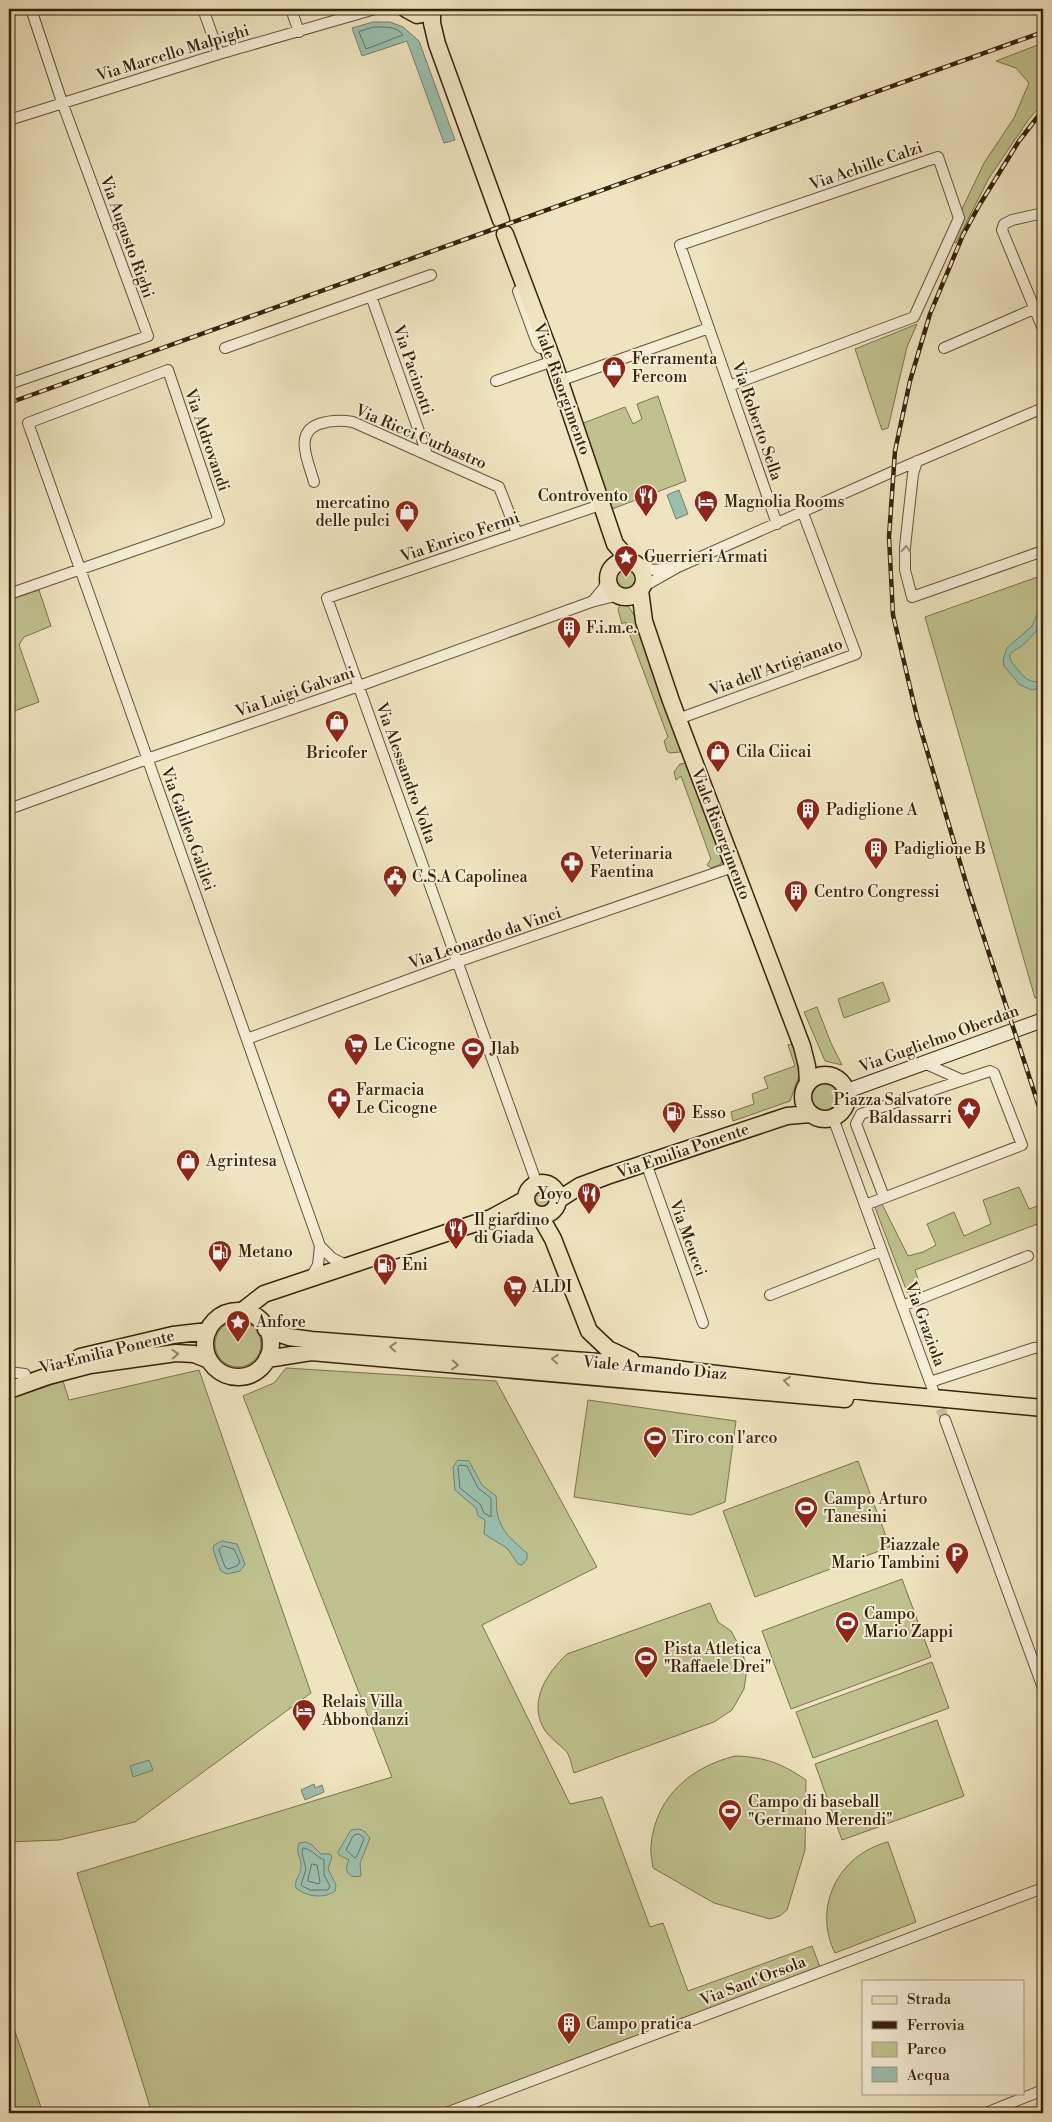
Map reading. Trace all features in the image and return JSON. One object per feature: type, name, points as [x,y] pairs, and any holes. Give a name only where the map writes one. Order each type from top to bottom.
[{"type":"main road","name":"Viale Risorgimento","points":[[416,10],[437,44],[560,381],[616,544],[634,563]]},
{"type":"main road","name":"Viale Risorgimento","points":[[611,572],[616,544]]},
{"type":"main road","points":[[621,562],[634,563],[644,576],[641,589],[632,596],[622,596],[610,586],[611,572],[621,562]]},
{"type":"main road","name":"Viale Risorgimento","points":[[641,589],[644,621],[733,867],[802,1046],[808,1066],[808,1082]]},
{"type":"main road","name":"Viale Risorgimento","points":[[622,596],[644,621]]},
{"type":"main road","name":"Via Guglielmo Oberdan","points":[[847,1090],[1043,1020]]},
{"type":"main road","name":"Viale Risorgimento","points":[[802,1046],[810,1060],[825,1074]]},
{"type":"main road","points":[[825,1074],[839,1078],[847,1090],[848,1097],[844,1110],[833,1118],[821,1119],[806,1107],[802,1094],[808,1082],[825,1074]]},
{"type":"main road","name":"Via Emilia Ponente","points":[[240,1312],[264,1294],[491,1218],[544,1205],[580,1186],[787,1116],[806,1107]]},
{"type":"main road","points":[[537,1184],[528,1191],[544,1205],[554,1239],[586,1326],[599,1343],[618,1356],[650,1366]]},
{"type":"main road","name":"Via Emilia Ponente","points":[[263,1325],[267,1303],[276,1296],[351,1270],[351,1264]]},
{"type":"main road","points":[[240,1312],[251,1314],[263,1325],[270,1338],[270,1349],[267,1359],[261,1368],[252,1374],[242,1377],[231,1377],[222,1373],[209,1360],[205,1341],[208,1331],[218,1318],[226,1314],[240,1312]]},
{"type":"main road","name":"Viale Armando Diaz","points":[[263,1325],[289,1337],[311,1340],[650,1366],[869,1397],[1043,1418]]},
{"type":"main road","name":"Via Emilia Ponente","points":[[9,1380],[45,1366],[173,1334],[208,1331]]},
{"type":"main road","name":"Viale Armando Diaz","points":[[267,1359],[310,1352],[869,1397],[1043,1408]]},
{"type":"main road","name":"Via Emilia Ponente","points":[[9,1390],[48,1376],[90,1365],[176,1353],[194,1354],[209,1360]]},
{"type":"street","name":"Via Augusto Righi","points":[[9,384],[148,336],[62,102],[31,9]]},
{"type":"street","points":[[203,9],[219,54]]},
{"type":"street","points":[[291,9],[299,32]]},
{"type":"street","name":"Via Marcello Malpighi","points":[[9,120],[219,54],[376,9]]},
{"type":"street","name":"Via Achille Calzi","points":[[680,245],[938,157],[959,218],[914,317],[729,386]]},
{"type":"street","points":[[1043,213],[1012,220],[1004,224],[1002,230],[1039,307],[1043,328]]},
{"type":"street","name":"Via Roberto Sella","points":[[680,245],[777,524]]},
{"type":"street","points":[[225,348],[431,275]]},
{"type":"street","points":[[496,381],[550,354],[538,346],[517,288]]},
{"type":"street","name":"Via Pacinotti","points":[[371,296],[427,454]]},
{"type":"street","points":[[944,348],[1039,307]]},
{"type":"street","points":[[560,381],[708,328]]},
{"type":"street","name":"Via Aldrovandi","points":[[28,423],[168,370],[219,520],[80,569]]},
{"type":"street","points":[[641,589],[678,567],[917,461],[1043,408]]},
{"type":"street","name":"Via Ricci Curbastro","points":[[314,482],[304,446],[304,436],[310,428],[328,421],[353,422],[499,487],[517,533]]},
{"type":"street","name":"Via Galileo Galilei","points":[[28,423],[320,1246]]},
{"type":"street","points":[[917,461],[913,474],[905,570],[912,597],[1043,551]]},
{"type":"street","name":"Via Enrico Fermi","points":[[327,598],[603,504]]},
{"type":"street","name":"Via dell'Artigianato","points":[[678,719],[856,654],[802,513]]},
{"type":"street","points":[[634,563],[654,570],[678,567]]},
{"type":"street","points":[[9,594],[80,569]]},
{"type":"street","points":[[591,602],[603,589],[611,572]]},
{"type":"street","name":"Via Luigi Galvani","points":[[9,809],[591,602],[622,596]]},
{"type":"street","name":"Via Alessandro Volta","points":[[327,598],[537,1184]]},
{"type":"street","name":"Via Leonardo da Vinci","points":[[247,1039],[457,962],[733,867]]},
{"type":"street","points":[[924,1063],[962,1080]]},
{"type":"street","points":[[865,1205],[1022,1145],[994,1073],[990,1071],[861,1114],[856,1124],[884,1197]]},
{"type":"street","name":"Via Graziola","points":[[833,1118],[932,1386],[1034,1348],[1043,1347]]},
{"type":"street","name":"Via Meucci","points":[[646,1163],[703,1323]]},
{"type":"street","points":[[320,1246],[332,1258],[351,1264]]},
{"type":"street","points":[[311,1277],[318,1265],[320,1246]]},
{"type":"street","points":[[770,1295],[882,1251]]},
{"type":"street","points":[[902,1306],[1028,1256]]},
{"type":"street","points":[[9,1372],[25,1374]]},
{"type":"street","points":[[945,1420],[1043,1688]]},
{"type":"street","name":"Via Sant'Orsola","points":[[446,2113],[1043,1888]]},
{"type":"street","points":[[986,2113],[1043,2090]]},
{"type":"green space","points":[[1043,43],[1043,103],[1029,119],[989,178],[956,243],[951,241],[963,207],[984,163],[1014,118],[1029,83],[1016,68],[996,61]]},
{"type":"green space","points":[[917,324],[907,347],[888,428],[882,430],[855,349]]},
{"type":"green space","points":[[658,396],[686,481],[612,509],[581,424],[625,407],[633,424],[642,419],[637,404]]},
{"type":"green space","points":[[626,566],[635,570],[639,579],[635,588],[626,592],[617,588],[613,579],[617,570]]},
{"type":"green space","points":[[1043,575],[1043,995],[1035,998],[925,617]]},
{"type":"green space","points":[[39,590],[51,626],[24,637],[19,645],[39,702],[9,713],[9,600]]},
{"type":"green space","points":[[621,602],[629,607],[639,623],[683,749],[680,752],[670,753],[667,751],[664,741],[668,737],[625,622],[622,624],[618,610]]},
{"type":"green space","points":[[686,763],[722,860],[721,864],[711,868],[707,865],[711,859],[681,776],[676,780],[674,772],[680,764]]},
{"type":"green space","points":[[883,982],[890,1001],[844,1018],[838,999]]},
{"type":"green space","points":[[817,1007],[842,1065],[825,1061],[804,1012]]},
{"type":"green space","points":[[795,1043],[799,1076],[790,1101],[733,1121],[731,1112],[754,1104],[752,1094],[768,1088],[764,1077],[795,1066],[788,1045]]},
{"type":"green space","points":[[825,1080],[837,1084],[841,1096],[837,1108],[825,1112],[813,1108],[809,1096],[813,1084]]},
{"type":"green space","points":[[1019,1187],[1029,1209],[1043,1204],[1043,1222],[915,1270],[922,1291],[909,1297],[874,1205],[881,1202],[908,1256],[923,1252],[936,1245],[927,1224],[954,1212],[964,1236],[991,1224],[983,1200]]},
{"type":"green space","points":[[538,1190],[546,1190],[551,1195],[549,1206],[538,1208],[533,1203],[533,1195]]},
{"type":"green space","points":[[243,1321],[255,1327],[260,1335],[260,1353],[255,1361],[247,1366],[233,1367],[221,1361],[216,1353],[215,1339],[221,1327],[229,1322]]},
{"type":"green space","points":[[286,1368],[496,1381],[597,1567],[482,1625],[570,1804],[602,1797],[650,1927],[663,1923],[688,1991],[812,1946],[820,1967],[433,2113],[152,2113],[77,1873],[392,1777],[243,1396],[274,1383]]},
{"type":"green space","points":[[199,1370],[311,1693],[135,1822],[59,1840],[9,1842],[9,1399],[63,1381],[69,1400]]},
{"type":"green space","name":"Tiro con l'arco","points":[[588,1400],[736,1421],[725,1502],[691,1515],[574,1497]]},
{"type":"green space","name":"Campo Arturo Tanesini","points":[[858,1461],[890,1547],[755,1597],[723,1511]]},
{"type":"green space","name":"Campo Mario Zappi","points":[[902,1579],[931,1657],[791,1709],[762,1631]]},
{"type":"green space","name":"Pista Atletica \"Raffaele Drei\"","points":[[710,1603],[718,1622],[731,1631],[742,1651],[747,1669],[744,1689],[732,1710],[714,1722],[574,1773],[568,1754],[547,1733],[540,1719],[539,1698],[542,1688],[553,1670],[567,1654]]},
{"type":"green space","points":[[932,1662],[949,1708],[813,1758],[796,1712]]},
{"type":"green space","points":[[937,1720],[964,1796],[842,1840],[815,1764]]},
{"type":"green space","name":"Campo di baseball \"Germano Merendi\"","points":[[735,1756],[772,1762],[789,1769],[806,1780],[805,1850],[787,1910],[780,1916],[770,1919],[714,1903],[653,1868],[651,1848],[654,1828],[668,1798],[690,1776],[719,1761]]},
{"type":"green space","points":[[888,1842],[916,1922],[835,1953],[829,1936],[827,1918],[829,1901],[834,1885],[844,1870],[856,1858],[871,1848]]},
{"type":"green space","points":[[9,2014],[43,2113],[9,2113]]},
{"type":"water","points":[[373,22],[390,22],[403,27],[419,41],[455,140],[444,143],[407,41],[362,56],[352,28]]},
{"type":"water","points":[[679,490],[688,514],[676,519],[667,495]]},
{"type":"water","points":[[1043,601],[1043,626],[1022,646],[1011,653],[1010,656],[1013,664],[1028,680],[1037,682],[1043,674],[1043,687],[1032,690],[1020,685],[1004,666],[1003,660],[1007,648],[1032,626]]},
{"type":"water","points":[[458,1460],[469,1461],[482,1485],[496,1496],[497,1512],[501,1525],[517,1545],[527,1553],[527,1559],[522,1565],[518,1564],[507,1548],[484,1534],[485,1520],[478,1516],[476,1508],[455,1490],[453,1467]]},
{"type":"water","points":[[222,1541],[237,1544],[245,1564],[240,1571],[227,1574],[221,1571],[213,1549],[214,1545]]},
{"type":"water","points":[[149,1760],[153,1770],[133,1777],[130,1766]]},
{"type":"water","points":[[314,1784],[315,1788],[322,1785],[324,1792],[305,1800],[301,1790]]},
{"type":"water","points":[[359,1829],[364,1831],[370,1838],[360,1863],[361,1876],[357,1877],[348,1873],[347,1864],[349,1860],[339,1855],[338,1852],[351,1830]]},
{"type":"water","points":[[306,1842],[321,1854],[330,1854],[332,1857],[328,1869],[336,1885],[335,1891],[331,1894],[321,1896],[310,1895],[296,1888],[301,1868],[298,1847],[299,1843]]},
{"type":"tunnel","points":[[935,1395],[945,1420]]},
{"type":"railway","points":[[9,403],[1043,32]]},
{"type":"railway","points":[[1043,110],[1019,141],[980,204],[963,235],[930,314],[910,381],[895,451],[889,537],[893,615],[917,717],[967,886],[1043,1119]]},
{"type":"place","name":"Ferramenta Fercom","points":[[614,389]]},
{"type":"place","name":"Controvento","points":[[646,517]]},
{"type":"place","name":"Magnolia Rooms","points":[[706,523]]},
{"type":"place","name":"mercatino delle pulci","points":[[407,533]]},
{"type":"place","name":"Guerrieri Armati","points":[[626,578]]},
{"type":"place","name":"F.i.m.e.","points":[[569,649]]},
{"type":"place","name":"Bricofer","points":[[337,743]]},
{"type":"place","name":"Cila Ciicai","points":[[718,773]]},
{"type":"place","name":"Padiglione A","points":[[808,831]]},
{"type":"place","name":"Padiglione B","points":[[876,870]]},
{"type":"place","name":"Veterinaria Faentina","points":[[572,884]]},
{"type":"place","name":"C.S.A Capolinea","points":[[395,898]]},
{"type":"place","name":"Centro Congressi","points":[[796,913]]},
{"type":"place","name":"Le Cicogne","points":[[356,1066]]},
{"type":"place","name":"Jlab","points":[[473,1070]]},
{"type":"place","name":"Farmacia Le Cicogne","points":[[339,1120]]},
{"type":"place","name":"Piazza Salvatore Baldassarri","points":[[969,1130]]},
{"type":"place","name":"Esso","points":[[674,1134]]},
{"type":"place","name":"Agrintesa","points":[[188,1182]]},
{"type":"place","name":"Yoyo","points":[[589,1215]]},
{"type":"place","name":"Il giardino di Giada","points":[[456,1250]]},
{"type":"place","name":"Metano","points":[[220,1273]]},
{"type":"place","name":"Eni","points":[[385,1286]]},
{"type":"place","name":"ALDI","points":[[515,1308]]},
{"type":"place","name":"Anfore","points":[[238,1343]]},
{"type":"place","name":"Tiro con l'arco","points":[[655,1459]]},
{"type":"place","name":"Campo Arturo Tanesini","points":[[806,1529]]},
{"type":"place","name":"Piazzale Mario Tambini","points":[[957,1575]]},
{"type":"place","name":"Campo Mario Zappi","points":[[847,1644]]},
{"type":"place","name":"Pista Atletica \"Raffaele Drei\"","points":[[646,1679]]},
{"type":"place","name":"Relais Villa Abbondanzi","points":[[304,1732]]},
{"type":"place","name":"Campo di baseball \"Germano Merendi\"","points":[[730,1832]]},
{"type":"place","name":"Campo pratica","points":[[569,2045]]}]
